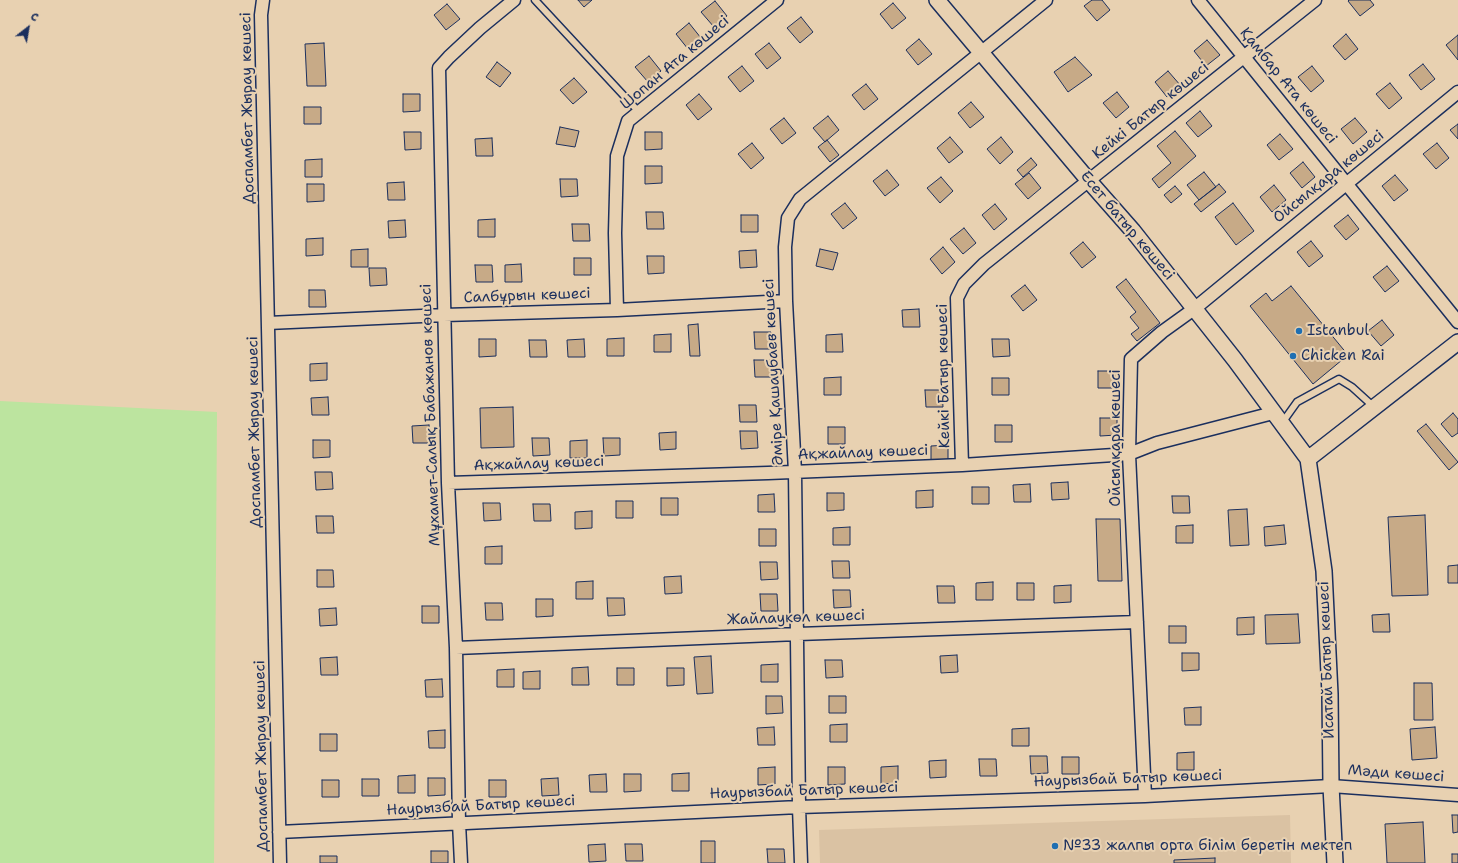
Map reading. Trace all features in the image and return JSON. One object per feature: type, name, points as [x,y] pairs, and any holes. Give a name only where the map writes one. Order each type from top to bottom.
[{"type":"street","name":"Доспамбет Жырау көшесі","points":[[263,0],[261,15],[280,863]]},
{"type":"street","name":"Мұхамет-Салық Бабажанов көшесі","points":[[461,863],[456,648],[448,483],[439,68],[480,28],[514,0]]},
{"type":"street","name":"Шопан Ата көшесі","points":[[617,310],[617,156],[628,121],[777,0]]},
{"type":"street","name":"Есет батыр көшесі","points":[[937,0],[1089,181],[1133,231],[1234,360],[1308,459]]},
{"type":"street","name":"Әміре Қашаубаев көшесі","points":[[801,863],[799,807],[796,472],[786,301],[785,247],[788,218],[800,199],[1046,0]]},
{"type":"street","name":"Қамбар Ата көшесі","points":[[1198,0],[1458,322]]},
{"type":"street","name":"Кейкі Батыр көшесі","points":[[962,465],[957,298],[964,284],[984,264],[1315,0]]},
{"type":"street","name":"Ойсылқара көшесі","points":[[1145,796],[1129,454],[1131,359],[1162,332],[1194,309],[1458,92]]},
{"type":"street","name":"Салбұрын көшесі","points":[[268,323],[444,315],[617,310],[786,301]]},
{"type":"street","points":[[1308,459],[1458,342]]},
{"type":"street","name":"Ақжайлау көшесі","points":[[448,483],[962,465],[1129,454],[1157,443],[1277,418]]},
{"type":"street","name":"Исатай Батыр көшесі","points":[[1308,459],[1324,571],[1330,694],[1331,786],[1335,863]]},
{"type":"street","name":"Жайлаукөл көшесі","points":[[456,648],[1137,622]]},
{"type":"street","name":"Наурызбай Батыр көшесі","points":[[279,832],[799,807],[1145,796],[1331,786]]},
{"type":"street","name":"Мәди көшесі","points":[[1331,786],[1458,795]]},
{"type":"lane","points":[[535,0],[639,112]]},
{"type":"lane","points":[[1277,418],[1297,402],[1339,379],[1352,387],[1374,407]]},
{"type":"shaded area","name":"№33 жалпы орта білім беретін мектеп","points":[[1290,815],[1291,863],[820,863],[819,830]]},
{"type":"green space","points":[[0,401],[217,412],[214,863],[0,863]]},
{"type":"building","points":[[578,0],[592,0],[584,7]]},
{"type":"building","points":[[1092,0],[1102,0],[1110,10],[1097,21],[1084,6]]},
{"type":"building","points":[[1370,0],[1374,5],[1360,16],[1348,1]]},
{"type":"building","points":[[715,1],[727,16],[714,27],[701,12]]},
{"type":"building","points":[[893,3],[906,18],[892,29],[880,14]]},
{"type":"building","points":[[447,4],[460,19],[446,30],[434,15]]},
{"type":"building","points":[[801,17],[813,32],[800,43],[787,28]]},
{"type":"building","points":[[689,23],[701,38],[688,49],[676,34]]},
{"type":"building","points":[[1346,34],[1358,49],[1345,60],[1333,46]]},
{"type":"building","points":[[1458,35],[1458,60],[1446,45]]},
{"type":"building","points":[[919,39],[932,54],[918,65],[906,50]]},
{"type":"building","points":[[1207,40],[1220,55],[1206,66],[1194,51]]},
{"type":"building","points":[[324,43],[326,86],[307,86],[305,44]]},
{"type":"building","points":[[769,43],[781,58],[767,69],[755,54]]},
{"type":"building","points":[[649,56],[661,71],[648,82],[635,67]]},
{"type":"building","points":[[1075,57],[1092,75],[1068,92],[1054,72]]},
{"type":"building","points":[[497,62],[511,73],[500,87],[486,77]]},
{"type":"building","points":[[1423,64],[1435,79],[1421,90],[1409,75]]},
{"type":"building","points":[[742,66],[754,81],[740,92],[728,77]]},
{"type":"building","points":[[1312,66],[1324,81],[1311,92],[1298,77]]},
{"type":"building","points":[[1168,71],[1181,86],[1167,97],[1155,82]]},
{"type":"building","points":[[574,78],[587,92],[573,104],[560,90]]},
{"type":"building","points":[[1390,83],[1402,98],[1389,109],[1376,94]]},
{"type":"building","points":[[866,84],[878,99],[864,110],[852,95]]},
{"type":"building","points":[[1117,92],[1129,107],[1116,118],[1103,103]]},
{"type":"building","points":[[403,94],[420,94],[420,111],[403,112]]},
{"type":"building","points":[[699,94],[712,109],[698,120],[686,105]]},
{"type":"building","points":[[971,102],[984,117],[970,128],[958,113]]},
{"type":"building","points":[[304,107],[321,107],[321,124],[304,124]]},
{"type":"building","points":[[1200,111],[1212,126],[1198,137],[1186,123]]},
{"type":"building","points":[[828,116],[839,130],[825,142],[813,128]]},
{"type":"building","points":[[784,118],[796,133],[782,144],[770,129]]},
{"type":"building","points":[[1355,118],[1367,132],[1353,144],[1341,129]]},
{"type":"building","points":[[1458,124],[1458,139],[1450,130]]},
{"type":"building","points":[[560,127],[579,131],[575,147],[556,144]]},
{"type":"building","points":[[1175,131],[1196,156],[1159,188],[1152,179],[1171,163],[1157,146]]},
{"type":"building","points":[[404,132],[421,132],[421,149],[405,150]]},
{"type":"building","points":[[645,132],[662,132],[662,149],[645,150]]},
{"type":"building","points":[[1280,134],[1293,149],[1279,160],[1267,145]]},
{"type":"building","points":[[950,137],[963,152],[949,163],[937,148]]},
{"type":"building","points":[[1001,137],[1013,152],[1000,164],[987,149]]},
{"type":"building","points":[[492,138],[493,156],[476,156],[475,139]]},
{"type":"building","points":[[827,140],[839,155],[830,162],[818,147]]},
{"type":"building","points":[[752,143],[764,158],[751,169],[738,154]]},
{"type":"building","points":[[1437,143],[1449,158],[1436,169],[1423,154]]},
{"type":"building","points":[[1031,158],[1037,165],[1023,177],[1017,170]]},
{"type":"building","points":[[322,159],[322,177],[305,177],[305,160]]},
{"type":"building","points":[[1303,162],[1315,177],[1302,188],[1290,173]]},
{"type":"building","points":[[645,166],[662,166],[662,183],[645,184]]},
{"type":"building","points":[[887,170],[899,185],[885,196],[873,181]]},
{"type":"building","points":[[1204,172],[1216,187],[1199,200],[1187,185]]},
{"type":"building","points":[[1029,173],[1041,188],[1028,199],[1015,184]]},
{"type":"building","points":[[1395,175],[1408,190],[1394,201],[1382,186]]},
{"type":"building","points":[[941,177],[953,191],[940,203],[927,188]]},
{"type":"building","points":[[560,179],[577,179],[578,196],[561,197]]},
{"type":"building","points":[[404,182],[405,200],[388,200],[387,183]]},
{"type":"building","points":[[307,184],[324,184],[324,201],[307,202]]},
{"type":"building","points":[[1219,184],[1226,192],[1201,212],[1194,204]]},
{"type":"building","points":[[1274,185],[1286,200],[1272,212],[1260,197]]},
{"type":"building","points":[[1175,186],[1182,194],[1171,203],[1164,195]]},
{"type":"building","points":[[845,203],[857,218],[843,229],[831,214]]},
{"type":"building","points":[[1233,203],[1254,231],[1236,245],[1215,217]]},
{"type":"building","points":[[995,204],[1007,219],[994,230],[982,215]]},
{"type":"building","points":[[646,212],[663,212],[664,229],[647,229]]},
{"type":"building","points":[[741,215],[758,215],[758,232],[741,232]]},
{"type":"building","points":[[1348,215],[1359,229],[1346,240],[1334,226]]},
{"type":"building","points":[[495,219],[495,237],[478,237],[478,220]]},
{"type":"building","points":[[405,220],[406,237],[389,238],[388,221]]},
{"type":"building","points":[[572,224],[589,224],[590,241],[573,241]]},
{"type":"building","points":[[964,228],[976,243],[963,254],[950,239]]},
{"type":"building","points":[[323,238],[323,255],[306,256],[306,239]]},
{"type":"building","points":[[1311,241],[1323,256],[1309,267],[1297,252]]},
{"type":"building","points":[[1083,242],[1096,257],[1082,268],[1070,253]]},
{"type":"building","points":[[943,247],[955,262],[942,274],[930,259]]},
{"type":"building","points":[[368,249],[368,267],[351,267],[351,250]]},
{"type":"building","points":[[820,249],[838,253],[833,270],[816,266]]},
{"type":"building","points":[[756,250],[757,267],[740,268],[739,251]]},
{"type":"building","points":[[647,256],[664,256],[664,273],[648,274]]},
{"type":"building","points":[[574,258],[591,258],[591,275],[574,275]]},
{"type":"building","points":[[521,264],[522,282],[505,282],[505,265]]},
{"type":"building","points":[[475,265],[492,265],[493,282],[476,282]]},
{"type":"building","points":[[1387,266],[1399,281],[1385,292],[1373,277]]},
{"type":"building","points":[[369,268],[386,268],[387,285],[370,286]]},
{"type":"building","points":[[1126,279],[1160,323],[1137,341],[1131,334],[1139,328],[1130,317],[1136,312],[1116,287]]},
{"type":"building","points":[[1025,285],[1037,300],[1023,311],[1011,296]]},
{"type":"building","name":"Istanbul","points":[[1291,286],[1348,355],[1313,384],[1250,306],[1266,293],[1272,301]]},
{"type":"building","points":[[309,290],[325,290],[326,307],[309,307]]},
{"type":"building","points":[[919,309],[920,327],[903,327],[902,310]]},
{"type":"building","points":[[1382,320],[1394,335],[1381,346],[1368,331]]},
{"type":"building","points":[[698,324],[700,356],[690,356],[688,325]]},
{"type":"building","points":[[754,332],[771,332],[772,349],[755,349]]},
{"type":"building","points":[[671,334],[671,352],[654,352],[654,335]]},
{"type":"building","points":[[842,334],[843,352],[826,352],[826,335]]},
{"type":"building","points":[[624,338],[624,356],[607,356],[607,339]]},
{"type":"building","points":[[479,339],[496,339],[496,356],[479,357]]},
{"type":"building","points":[[584,339],[585,357],[568,357],[567,340]]},
{"type":"building","points":[[992,339],[1009,339],[1010,356],[993,357]]},
{"type":"building","points":[[529,340],[546,340],[547,357],[530,357]]},
{"type":"building","points":[[754,360],[771,360],[772,377],[755,377]]},
{"type":"building","points":[[327,363],[327,380],[310,381],[310,364]]},
{"type":"building","points":[[1098,371],[1115,371],[1115,388],[1098,388]]},
{"type":"building","points":[[841,377],[841,395],[824,395],[824,378]]},
{"type":"building","points":[[992,378],[1009,378],[1009,395],[992,395]]},
{"type":"building","points":[[925,390],[942,390],[943,407],[926,407]]},
{"type":"building","points":[[328,397],[329,415],[312,415],[311,398]]},
{"type":"building","points":[[739,405],[756,405],[757,422],[740,422]]},
{"type":"building","points":[[513,407],[514,447],[481,448],[480,408]]},
{"type":"building","points":[[1453,413],[1458,419],[1458,433],[1452,437],[1441,424]]},
{"type":"building","points":[[1100,418],[1117,418],[1117,435],[1100,436]]},
{"type":"building","points":[[1426,424],[1458,462],[1449,470],[1417,431]]},
{"type":"building","points":[[429,425],[430,443],[413,443],[412,426]]},
{"type":"building","points":[[995,425],[1012,425],[1012,442],[995,442]]},
{"type":"building","points":[[828,427],[845,427],[845,444],[828,444]]},
{"type":"building","points":[[740,431],[757,431],[758,448],[741,449]]},
{"type":"building","points":[[676,432],[676,449],[660,450],[659,433]]},
{"type":"building","points":[[532,438],[549,438],[550,455],[533,456]]},
{"type":"building","points":[[603,438],[620,438],[620,455],[604,456]]},
{"type":"building","points":[[313,440],[330,440],[330,457],[313,458]]},
{"type":"building","points":[[587,440],[587,458],[570,458],[570,441]]},
{"type":"building","points":[[948,445],[948,463],[931,463],[931,446]]},
{"type":"building","points":[[315,472],[332,472],[333,489],[316,490]]},
{"type":"building","points":[[1068,482],[1069,499],[1052,500],[1051,483]]},
{"type":"building","points":[[1030,484],[1031,502],[1014,502],[1013,485]]},
{"type":"building","points":[[972,487],[989,487],[989,504],[972,504]]},
{"type":"building","points":[[933,490],[933,507],[916,508],[916,491]]},
{"type":"building","points":[[827,493],[844,493],[844,510],[827,511]]},
{"type":"building","points":[[774,494],[775,512],[758,512],[758,495]]},
{"type":"building","points":[[1172,496],[1189,496],[1190,513],[1173,513]]},
{"type":"building","points":[[661,498],[678,498],[678,515],[661,515]]},
{"type":"building","points":[[616,501],[633,501],[633,518],[616,518]]},
{"type":"building","points":[[483,503],[500,503],[501,520],[484,521]]},
{"type":"building","points":[[533,504],[550,504],[551,521],[534,521]]},
{"type":"building","points":[[1247,509],[1249,545],[1230,546],[1228,510]]},
{"type":"building","points":[[592,511],[592,528],[575,529],[575,512]]},
{"type":"building","points":[[1425,515],[1428,595],[1392,596],[1388,517]]},
{"type":"building","points":[[316,516],[333,516],[334,533],[317,533]]},
{"type":"building","points":[[1096,519],[1120,519],[1122,581],[1098,581]]},
{"type":"building","points":[[1193,525],[1193,543],[1176,543],[1176,526]]},
{"type":"building","points":[[1284,525],[1286,544],[1265,546],[1264,527]]},
{"type":"building","points":[[850,527],[850,545],[833,545],[833,528]]},
{"type":"building","points":[[759,529],[776,529],[776,546],[759,546]]},
{"type":"building","points":[[502,546],[502,564],[485,564],[485,547]]},
{"type":"building","points":[[832,561],[849,561],[850,578],[833,578]]},
{"type":"building","points":[[760,562],[777,562],[778,579],[761,580]]},
{"type":"building","points":[[1458,565],[1458,583],[1448,583],[1448,566]]},
{"type":"building","points":[[317,570],[333,570],[334,587],[317,587]]},
{"type":"building","points":[[681,576],[682,593],[665,594],[664,577]]},
{"type":"building","points":[[593,581],[593,599],[576,599],[576,582]]},
{"type":"building","points":[[993,582],[993,600],[976,600],[976,583]]},
{"type":"building","points":[[1017,583],[1034,583],[1034,600],[1017,600]]},
{"type":"building","points":[[1071,585],[1071,602],[1054,603],[1054,586]]},
{"type":"building","points":[[937,586],[954,586],[955,603],[938,603]]},
{"type":"building","points":[[833,590],[850,590],[851,607],[834,608]]},
{"type":"building","points":[[760,594],[777,594],[778,611],[761,611]]},
{"type":"building","points":[[607,598],[624,598],[625,615],[608,616]]},
{"type":"building","points":[[536,599],[553,599],[553,616],[536,617]]},
{"type":"building","points":[[485,603],[502,603],[503,620],[486,620]]},
{"type":"building","points":[[422,606],[439,606],[439,623],[422,623]]},
{"type":"building","points":[[336,608],[337,625],[320,626],[319,609]]},
{"type":"building","points":[[1298,614],[1300,643],[1266,644],[1265,615]]},
{"type":"building","points":[[1389,614],[1390,632],[1373,632],[1372,615]]},
{"type":"building","points":[[1254,617],[1254,634],[1237,635],[1237,618]]},
{"type":"building","points":[[1169,626],[1186,626],[1186,643],[1169,643]]},
{"type":"building","points":[[1182,653],[1199,653],[1199,670],[1182,671]]},
{"type":"building","points":[[957,655],[958,672],[941,673],[940,656]]},
{"type":"building","points":[[711,656],[713,693],[697,694],[694,657]]},
{"type":"building","points":[[337,657],[338,675],[321,675],[320,658]]},
{"type":"building","points":[[825,660],[842,660],[843,677],[826,678]]},
{"type":"building","points":[[778,664],[778,682],[761,682],[761,665]]},
{"type":"building","points":[[588,667],[589,685],[572,685],[572,668]]},
{"type":"building","points":[[617,668],[634,668],[634,685],[617,685]]},
{"type":"building","points":[[667,668],[684,668],[684,685],[667,686]]},
{"type":"building","points":[[514,669],[514,687],[497,687],[497,670]]},
{"type":"building","points":[[540,671],[540,689],[523,689],[523,672]]},
{"type":"building","points":[[442,679],[443,697],[426,697],[425,680]]},
{"type":"building","points":[[1414,683],[1432,683],[1433,720],[1414,720]]},
{"type":"building","points":[[766,696],[782,696],[783,713],[766,714]]},
{"type":"building","points":[[829,696],[846,696],[846,713],[829,713]]},
{"type":"building","points":[[1201,707],[1201,725],[1185,725],[1184,708]]},
{"type":"building","points":[[847,724],[847,742],[830,742],[830,725]]},
{"type":"building","points":[[774,727],[775,745],[758,745],[757,728]]},
{"type":"building","points":[[1435,727],[1437,758],[1412,760],[1410,729]]},
{"type":"building","points":[[1029,728],[1029,746],[1012,746],[1012,729]]},
{"type":"building","points":[[445,730],[445,748],[429,748],[428,731]]},
{"type":"building","points":[[320,734],[337,734],[337,751],[320,751]]},
{"type":"building","points":[[1194,752],[1194,770],[1177,770],[1177,753]]},
{"type":"building","points":[[1030,756],[1047,756],[1048,773],[1031,774]]},
{"type":"building","points":[[1062,757],[1079,757],[1079,774],[1062,774]]},
{"type":"building","points":[[979,759],[996,759],[997,776],[980,776]]},
{"type":"building","points":[[946,760],[946,777],[930,778],[929,761]]},
{"type":"building","points":[[898,766],[898,783],[881,784],[881,767]]},
{"type":"building","points":[[775,767],[775,784],[758,785],[758,768]]},
{"type":"building","points":[[828,767],[845,767],[845,784],[828,785]]},
{"type":"building","points":[[689,773],[689,791],[672,791],[672,774]]},
{"type":"building","points":[[606,774],[607,792],[590,792],[589,775]]},
{"type":"building","points":[[624,774],[641,774],[641,791],[624,792]]},
{"type":"building","points":[[415,775],[415,793],[398,793],[398,776]]},
{"type":"building","points":[[428,778],[445,778],[445,795],[428,796]]},
{"type":"building","points":[[558,778],[559,795],[542,796],[541,779]]},
{"type":"building","points":[[362,779],[379,779],[379,796],[362,796]]},
{"type":"building","points":[[322,780],[339,780],[339,797],[322,797]]},
{"type":"building","points":[[489,780],[506,780],[506,797],[489,797]]},
{"type":"building","points":[[1452,815],[1458,815],[1458,832],[1453,833]]},
{"type":"building","points":[[1423,822],[1425,863],[1387,863],[1385,824]]},
{"type":"building","points":[[701,841],[715,841],[715,863],[701,863]]},
{"type":"building","points":[[605,844],[606,861],[589,862],[588,845]]},
{"type":"building","points":[[625,844],[642,844],[643,861],[626,861]]},
{"type":"building","points":[[767,849],[784,849],[785,863],[768,863]]},
{"type":"building","points":[[431,851],[448,851],[448,863],[431,863]]},
{"type":"building","points":[[1452,854],[1458,854],[1458,863],[1452,863]]},
{"type":"building","points":[[320,856],[337,856],[337,863],[320,863]]},
{"type":"building","points":[[1215,858],[1215,863],[1174,863],[1174,860]]},
{"type":"place","name":"Istanbul","points":[[1299,331]]},
{"type":"place","name":"Chicken Rai","points":[[1293,356]]},
{"type":"place","name":"№33 жалпы орта білім беретін мектеп","points":[[1055,846]]}]
